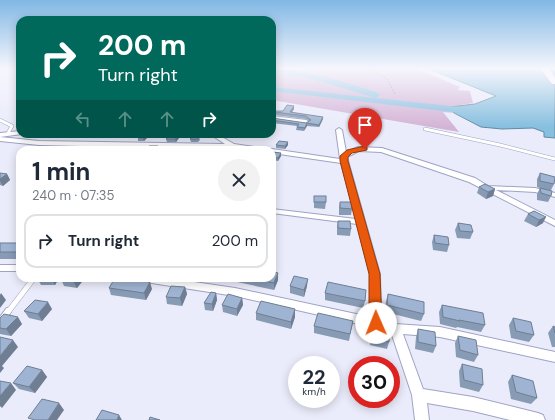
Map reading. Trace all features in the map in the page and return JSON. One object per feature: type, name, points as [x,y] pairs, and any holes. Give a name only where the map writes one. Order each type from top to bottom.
[{"type":"street","points":[[276,118],[306,122]]},
{"type":"street","points":[[339,130],[344,159],[375,274],[376,323]]},
{"type":"street","points":[[0,135],[16,133]]},
{"type":"street","points":[[219,138],[234,146]]},
{"type":"street","points":[[0,139],[92,146]]},
{"type":"street","points":[[344,159],[350,152],[358,150],[382,150],[472,180],[555,223]]},
{"type":"street","points":[[276,151],[344,159]]},
{"type":"street","points":[[488,187],[536,190],[555,195]]},
{"type":"street","points":[[276,211],[361,222]]},
{"type":"street","points":[[0,268],[16,268]]},
{"type":"street","points":[[169,282],[235,292],[376,323],[395,329],[440,332],[555,357]]},
{"type":"street","points":[[395,329],[419,395],[422,420]]},
{"type":"street","points":[[419,395],[473,404],[538,420]]},
{"type":"lane","points":[[0,120],[12,126],[8,134]]},
{"type":"lane","points":[[425,129],[500,145],[555,159]]},
{"type":"lane","points":[[0,322],[31,282]]},
{"type":"path","points":[[391,88],[395,94]]},
{"type":"shaded area","points":[[276,88],[459,88],[457,90],[470,91],[473,103],[447,107],[454,113],[443,112],[459,132],[276,101]]},
{"type":"water","points":[[475,88],[555,88],[555,138],[544,137],[544,132],[533,128],[502,129],[481,127],[454,113],[449,107],[475,104],[496,96]]},
{"type":"building","points":[[287,105],[294,106],[290,112],[323,117],[319,125],[307,123],[305,128],[297,127],[299,124],[276,121],[276,119],[306,123],[311,120],[306,116],[276,112],[283,111]]},
{"type":"building","points":[[279,141],[288,142],[285,146],[276,145]]},
{"type":"building","points":[[276,152],[281,153],[278,158],[276,158]]},
{"type":"building","points":[[0,173],[7,174],[0,179]]},
{"type":"building","points":[[540,173],[555,177],[554,184],[540,181]]},
{"type":"building","points":[[485,184],[495,189],[488,192],[479,187]]},
{"type":"building","points":[[540,188],[552,191],[551,196],[541,193]]},
{"type":"building","points":[[314,196],[326,196],[326,202],[314,202]]},
{"type":"building","points":[[340,202],[351,202],[352,209],[340,208]]},
{"type":"building","points":[[534,211],[546,217],[539,220],[528,214]]},
{"type":"building","points":[[338,221],[350,221],[351,229],[338,228]]},
{"type":"building","points":[[458,223],[471,225],[473,232],[460,231]]},
{"type":"building","points":[[434,235],[448,237],[449,245],[435,243]]},
{"type":"building","points":[[0,243],[16,243],[16,252],[0,252]]},
{"type":"building","points":[[294,276],[308,279],[304,290],[290,286]]},
{"type":"building","points":[[113,282],[150,282],[144,293],[109,288]]},
{"type":"building","points":[[328,282],[366,290],[365,301],[325,293]]},
{"type":"building","points":[[171,286],[185,287],[180,298],[166,297]]},
{"type":"building","points":[[211,292],[216,293],[212,304],[204,303]]},
{"type":"building","points":[[228,294],[242,298],[237,309],[222,305]]},
{"type":"building","points":[[388,294],[424,302],[424,314],[387,305]]},
{"type":"building","points":[[35,300],[48,302],[38,314],[24,311]]},
{"type":"building","points":[[261,301],[295,309],[291,322],[256,313]]},
{"type":"building","points":[[442,305],[483,313],[485,325],[443,317]]},
{"type":"building","points":[[318,313],[353,321],[350,334],[314,326]]},
{"type":"building","points":[[4,314],[18,317],[6,329],[0,328],[0,318]]},
{"type":"building","points":[[513,318],[531,322],[534,335],[516,331]]},
{"type":"building","points":[[373,325],[390,329],[389,342],[372,338]]},
{"type":"building","points":[[418,329],[435,332],[436,346],[418,342]]},
{"type":"building","points":[[458,336],[476,340],[478,355],[460,350]]},
{"type":"building","points":[[0,337],[13,340],[0,356]]},
{"type":"building","points":[[462,364],[482,369],[483,385],[464,380]]},
{"type":"building","points":[[27,366],[42,370],[29,387],[13,383]]},
{"type":"building","points":[[512,375],[533,381],[537,398],[516,392]]},
{"type":"building","points":[[0,381],[11,383],[0,396]]},
{"type":"building","points":[[42,399],[59,403],[48,420],[35,420],[28,418]]},
{"type":"building","points":[[102,410],[119,415],[117,420],[96,420]]},
{"type":"building","points":[[150,417],[160,420],[149,420]]},
{"type":"waterway","points":[[352,88],[376,95]]},
{"type":"waterway","points":[[276,89],[469,111]]},
{"type":"route","points":[[365,149],[350,152],[344,156],[344,161],[375,274],[376,323]]}]
